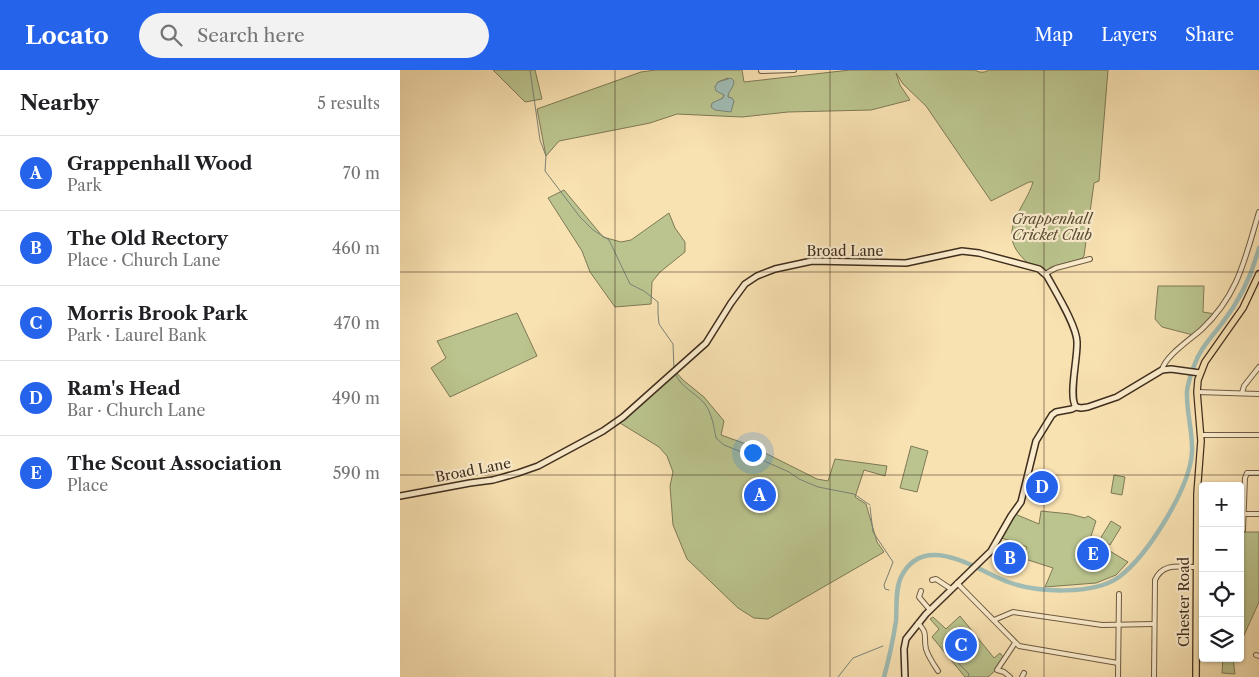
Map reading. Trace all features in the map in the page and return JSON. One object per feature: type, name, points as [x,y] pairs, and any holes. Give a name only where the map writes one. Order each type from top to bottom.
[{"type":"main road","name":"Chester Road","points":[[1200,482],[1201,435],[1197,372],[1243,308],[1258,278]]},
{"type":"main road","name":"Chester Road","points":[[1196,677],[1199,527]]},
{"type":"street","points":[[761,71],[794,70]]},
{"type":"street","points":[[1162,370],[1166,361],[1203,328],[1229,297],[1248,252],[1259,212]]},
{"type":"street","name":"Broad Lane","points":[[400,496],[493,480],[538,466],[611,426],[706,343],[745,284],[763,273],[804,262],[906,263],[953,252],[968,252],[1035,268],[1045,274]]},
{"type":"street","points":[[1076,406],[1072,400],[1077,338],[1045,274],[1056,268],[1090,260]]},
{"type":"street","points":[[1242,393],[1244,386],[1259,366]]},
{"type":"street","points":[[905,677],[904,649],[906,639],[930,610],[974,569],[996,545],[1011,516],[1021,502],[1036,441],[1052,415],[1076,406],[1088,408],[1117,397],[1162,370],[1171,369],[1197,372]]},
{"type":"street","points":[[1197,392],[1259,394]]},
{"type":"street","points":[[1201,435],[1259,435]]},
{"type":"street","points":[[1244,498],[1247,474],[1259,473]]},
{"type":"street","points":[[1244,514],[1259,514]]},
{"type":"street","points":[[1154,677],[1154,584],[1159,572],[1169,566],[1197,567]]},
{"type":"street","points":[[932,580],[936,579],[951,589]]},
{"type":"street","points":[[957,583],[1019,646],[1118,663]]},
{"type":"street","points":[[921,591],[919,597],[930,610]]},
{"type":"street","points":[[1118,677],[1119,594]]},
{"type":"street","points":[[994,620],[1013,612],[1102,625],[1154,624]]},
{"type":"street","points":[[918,623],[924,629],[926,650],[938,671]]},
{"type":"street","points":[[1010,677],[1004,672],[997,670],[1015,643]]},
{"type":"green space","points":[[493,70],[535,70],[542,99],[525,102]]},
{"type":"green space","name":"Grappenhall Cricket Club","points":[[656,70],[742,70],[744,82],[850,70],[975,70],[985,72],[989,70],[1108,70],[1099,181],[1094,183],[1084,256],[1081,259],[1051,267],[1046,271],[1028,263],[1014,245],[1012,236],[1016,218],[1033,182],[1029,182],[991,201],[926,106],[903,84],[896,73],[900,85],[910,100],[871,110],[788,112],[742,117],[677,114],[650,123],[559,141],[546,156],[537,109],[641,72]],"holes":[[[728,78],[728,98],[719,100],[723,98],[724,94],[715,87],[718,82]]]},
{"type":"green space","points":[[564,190],[603,237],[621,242],[631,240],[669,213],[675,228],[685,242],[685,252],[660,272],[652,282],[651,304],[615,307],[590,272],[582,251],[548,198]]},
{"type":"green space","points":[[1158,286],[1204,286],[1203,312],[1215,314],[1193,335],[1162,327],[1155,319]]},
{"type":"green space","points":[[517,313],[537,356],[450,397],[431,368],[446,358],[437,341]]},
{"type":"green space","points":[[676,372],[704,397],[724,421],[721,435],[749,445],[817,479],[828,481],[835,459],[887,466],[885,476],[864,470],[855,497],[866,504],[877,542],[884,552],[768,619],[754,618],[738,608],[687,559],[673,525],[670,486],[673,472],[667,456],[659,447],[620,423]]},
{"type":"green space","points":[[911,446],[928,451],[917,492],[900,488]]},
{"type":"green space","points":[[1114,475],[1125,477],[1122,495],[1111,493]]},
{"type":"green space","points":[[1041,511],[1070,514],[1085,518],[1088,516],[1096,521],[1090,539],[1128,562],[1116,575],[1096,583],[1045,587],[1053,568],[1022,558],[1027,547],[1002,538],[1015,514],[1039,524]]},
{"type":"green space","points":[[1111,521],[1121,527],[1110,545],[1100,539]]},
{"type":"green space","points":[[1244,532],[1259,532],[1259,602],[1244,635]]},
{"type":"green space","points":[[960,616],[994,658],[1000,653],[1003,657],[996,670],[988,677],[965,677],[932,637],[939,629],[930,619],[933,617],[946,629]]},
{"type":"green space","points":[[1223,662],[1234,662],[1235,674],[1222,673]]},
{"type":"water","points":[[731,78],[734,83],[728,97],[734,101],[731,112],[715,110],[711,107],[712,103],[723,98],[724,95],[716,91],[715,87],[718,82]]},
{"type":"waterway","points":[[530,70],[540,140],[546,156],[545,171],[580,217],[593,230],[609,240],[630,284],[644,291],[658,302],[659,324],[673,344],[674,369]]},
{"type":"waterway","points":[[884,677],[896,621],[899,582],[911,563],[923,556],[937,555],[952,558],[1020,586],[1049,590],[1095,587],[1119,577],[1130,567],[1166,520],[1184,484],[1192,452],[1187,391],[1190,378],[1203,348],[1240,296],[1259,248]]},
{"type":"waterway","points":[[675,373],[684,386],[705,404],[711,416],[716,438],[724,445],[789,472],[799,479],[818,487],[854,494],[870,505]]},
{"type":"waterway","points":[[870,507],[873,532],[893,562],[884,585],[885,589],[889,590]]},
{"type":"waterway","points":[[838,677],[853,658],[883,646]]},
{"type":"waterway","points":[[943,647],[969,674],[968,677]]},
{"type":"place","name":"Ram's Head","points":[[1042,487]]},
{"type":"place","name":"Grappenhall Wood","points":[[760,495]]},
{"type":"place","name":"The Scout Association","points":[[1093,554]]},
{"type":"place","name":"The Old Rectory","points":[[1010,558]]},
{"type":"place","name":"Morris Brook Park","points":[[961,645]]}]
